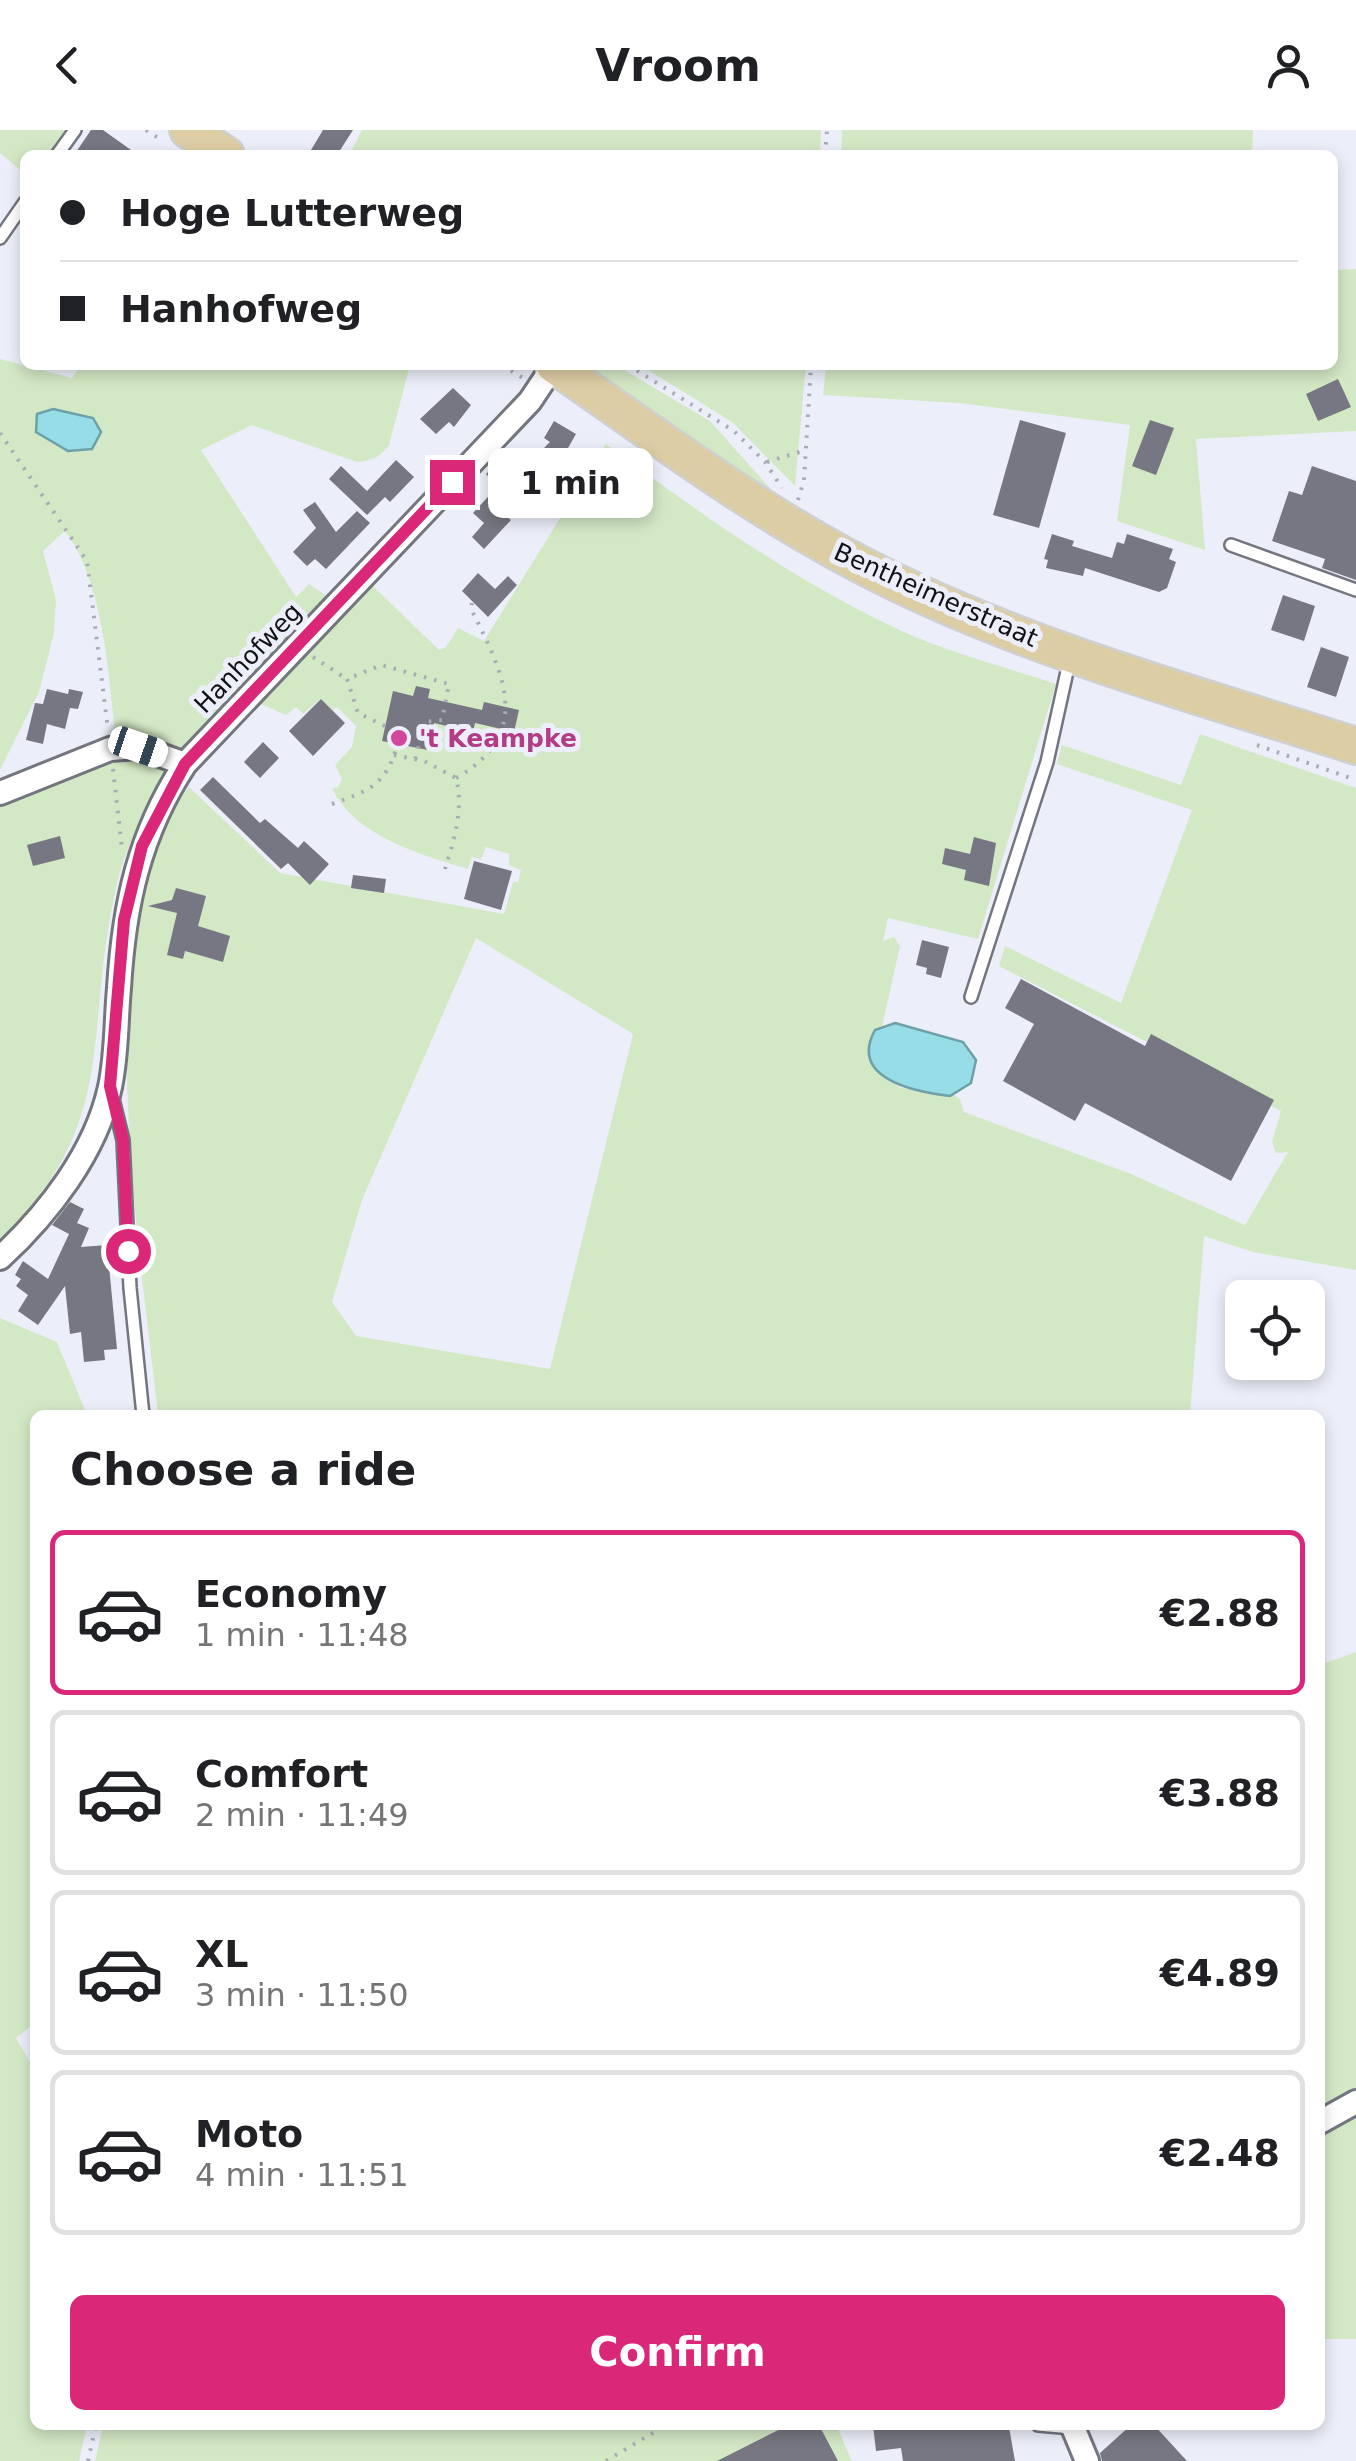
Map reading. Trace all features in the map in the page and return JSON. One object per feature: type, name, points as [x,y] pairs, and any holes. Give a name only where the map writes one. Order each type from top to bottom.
[{"type":"main road","points":[[188,130],[218,150]]},
{"type":"main road","name":"Bentheimerstraat","points":[[561,370],[790,526],[888,578],[1071,654],[1356,746]]},
{"type":"street","name":"Hanhofweg","points":[[0,1258],[22,1238],[91,1139],[110,1086],[124,920],[131,884],[154,819],[185,764],[530,401],[551,370]]},
{"type":"street","points":[[0,793],[110,749],[138,747],[185,764]]},
{"type":"street","points":[[1325,2119],[1356,2102]]},
{"type":"street","points":[[1073,2430],[1086,2461]]},
{"type":"lane","points":[[0,238],[20,209]]},
{"type":"lane","points":[[1232,545],[1356,590]]},
{"type":"lane","points":[[970,996],[1047,762],[1071,654]]},
{"type":"lane","points":[[110,1086],[123,1140],[130,1288],[142,1410]]},
{"type":"path","points":[[636,370],[734,431],[766,462],[796,506],[804,480],[811,370]]},
{"type":"path","points":[[0,433],[87,561],[125,867],[131,884]]},
{"type":"path","points":[[766,462],[806,450]]},
{"type":"path","points":[[456,778],[477,766],[494,748],[507,699],[500,669],[471,609],[472,603]]},
{"type":"path","points":[[298,645],[347,679],[358,713],[385,726]]},
{"type":"path","points":[[347,679],[380,664],[450,684],[442,720],[425,722],[415,760]]},
{"type":"path","points":[[332,804],[375,785],[391,770],[397,745]]},
{"type":"path","points":[[394,756],[415,760],[456,778]]},
{"type":"path","points":[[1307,764],[1356,780]]},
{"type":"path","points":[[445,869],[456,832],[460,798],[456,778]]},
{"type":"path","points":[[88,2461],[95,2430]]},
{"type":"path","points":[[606,2461],[658,2430]]},
{"type":"green space","points":[[0,130],[65,130],[52,150],[20,150],[20,170],[0,153]]},
{"type":"green space","points":[[362,130],[821,130],[820,150],[352,150]]},
{"type":"green space","points":[[842,130],[1253,130],[1252,150],[841,150]]},
{"type":"green space","points":[[1356,269],[1356,431],[1196,439],[1205,550],[1117,521],[1130,425],[959,403],[823,395],[826,370],[1338,370],[1338,270]]},
{"type":"green space","points":[[0,359],[20,364],[20,370],[42,370],[72,378],[78,370],[409,370],[389,445],[371,459],[357,462],[252,425],[201,450],[296,597],[309,584],[328,597],[184,754],[116,741],[107,661],[88,577],[65,531],[43,551],[56,600],[54,633],[39,692],[0,770]]},
{"type":"green space","points":[[591,370],[624,370],[710,421],[777,496]]},
{"type":"green space","points":[[648,370],[806,370],[795,486],[732,422]]},
{"type":"green space","points":[[606,444],[750,546],[864,613],[941,647],[1056,684],[978,939],[888,918],[883,941],[894,937],[900,946],[882,1027],[875,1031],[887,1080],[902,1088],[954,1095],[960,1099],[964,1112],[1131,1174],[1245,1225],[1288,1152],[1276,1153],[1272,1142],[1281,1111],[999,966],[1005,946],[1121,1003],[1192,810],[1057,764],[1062,745],[1181,785],[1200,734],[1356,788],[1356,1270],[1253,1252],[1204,1236],[1190,1410],[157,1410],[127,1090],[128,1000],[137,917],[156,844],[189,787],[280,873],[504,914],[513,882],[518,882],[521,870],[509,865],[509,854],[486,847],[481,859],[472,857],[468,869],[411,850],[373,831],[342,805],[332,788],[337,788],[342,779],[335,765],[352,747],[356,726],[337,707],[333,710],[320,699],[303,714],[296,707],[286,715],[261,704],[373,586],[439,650],[446,647],[458,628],[484,641]],"holes":[[[476,938],[633,1034],[550,1369],[356,1336],[332,1302],[362,1200]]]},
{"type":"green space","points":[[135,754],[169,770],[138,827],[120,872],[106,941],[91,1075],[81,1115],[65,1155],[39,1197],[0,1242],[0,799],[121,755]]},
{"type":"green space","points":[[0,1318],[57,1342],[85,1410],[30,1410],[30,2027],[16,2038],[30,2062],[30,2430],[86,2430],[79,2461],[0,2461]]},
{"type":"green space","points":[[1356,1652],[1356,2089],[1325,2108],[1325,1663]]},
{"type":"green space","points":[[1356,2110],[1356,2339],[1325,2339],[1325,2131]]},
{"type":"green space","points":[[102,2430],[838,2430],[852,2461],[95,2461]]},
{"type":"water","points":[[53,409],[93,418],[101,432],[92,449],[68,451],[36,432],[37,414]]},
{"type":"water","points":[[895,1023],[963,1042],[976,1060],[971,1083],[950,1096],[904,1086],[878,1071],[869,1047],[875,1030]]},
{"type":"building","points":[[91,130],[103,130],[131,150],[77,150]]},
{"type":"building","points":[[323,130],[353,130],[340,150],[311,150]]},
{"type":"building","points":[[1338,379],[1351,407],[1318,421],[1306,394]]},
{"type":"building","points":[[453,388],[471,405],[454,427],[449,422],[436,434],[420,419]]},
{"type":"building","points":[[1020,420],[1066,433],[1039,528],[993,515]]},
{"type":"building","points":[[1150,420],[1174,428],[1156,475],[1132,466]]},
{"type":"building","points":[[554,421],[576,434],[568,448],[582,458],[569,481],[555,472],[548,483],[539,478],[504,514],[511,520],[484,549],[472,537],[484,523],[473,513],[498,486],[486,474],[506,454],[522,470],[550,442],[544,438]]},
{"type":"building","points":[[396,460],[414,477],[390,502],[385,497],[367,515],[329,479],[341,466],[367,491]]},
{"type":"building","points":[[1312,466],[1356,481],[1356,580],[1322,568],[1325,559],[1272,541],[1289,491],[1302,495]]},
{"type":"building","points":[[315,502],[336,532],[357,511],[370,523],[326,569],[315,559],[307,566],[293,552],[316,528],[303,510]]},
{"type":"building","points":[[1052,534],[1074,541],[1072,546],[1112,558],[1117,542],[1124,544],[1127,534],[1173,549],[1169,559],[1176,562],[1167,588],[1159,592],[1085,568],[1083,576],[1046,568],[1048,560],[1044,559]]},
{"type":"building","points":[[478,573],[495,589],[508,576],[517,585],[488,617],[462,591]]},
{"type":"building","points":[[1283,595],[1315,606],[1304,641],[1271,630]]},
{"type":"building","points":[[1321,647],[1349,657],[1336,697],[1307,687]]},
{"type":"building","points":[[416,686],[430,689],[428,698],[482,710],[484,702],[519,710],[514,732],[475,723],[473,732],[434,723],[428,750],[382,741],[393,691],[413,696]]},
{"type":"building","points":[[47,689],[68,694],[69,689],[83,692],[78,709],[70,708],[65,729],[47,724],[43,744],[26,740],[35,703],[43,704]]},
{"type":"building","points":[[321,699],[345,723],[313,756],[289,731]]},
{"type":"building","points":[[263,742],[279,758],[260,778],[244,762]]},
{"type":"building","points":[[213,777],[260,823],[265,819],[298,848],[304,841],[329,864],[310,885],[288,863],[281,869],[200,790]]},
{"type":"building","points":[[60,836],[65,858],[33,866],[27,845]]},
{"type":"building","points":[[974,837],[996,843],[989,886],[964,880],[966,870],[942,864],[945,848],[970,854]]},
{"type":"building","points":[[474,861],[512,871],[501,910],[464,899]]},
{"type":"building","points":[[353,875],[386,879],[384,893],[351,888]]},
{"type":"building","points":[[176,888],[206,896],[198,926],[230,936],[223,962],[185,951],[183,959],[167,955],[177,913],[148,906],[172,900]]},
{"type":"building","points":[[922,940],[949,947],[941,978],[926,974],[927,968],[916,965]]},
{"type":"building","points":[[1021,979],[1145,1046],[1151,1034],[1274,1100],[1231,1181],[1085,1103],[1075,1121],[1003,1081],[1034,1024],[1005,1008]]},
{"type":"building","points":[[70,1202],[84,1209],[77,1223],[89,1228],[81,1247],[107,1245],[117,1349],[104,1350],[105,1360],[84,1362],[81,1332],[70,1334],[65,1286],[38,1325],[18,1311],[28,1295],[16,1286],[21,1279],[15,1275],[23,1261],[48,1279],[69,1234],[52,1225]]},
{"type":"building","points":[[778,2430],[822,2430],[838,2461],[717,2461]]},
{"type":"building","points":[[874,2430],[1010,2430],[1015,2461],[903,2461],[901,2448],[876,2451]]},
{"type":"building","points":[[1125,2430],[1159,2430],[1187,2461],[1102,2461],[1100,2453]]},
{"type":"place","name":"'t Keampke","points":[[399,738]]},
{"type":"route","points":[[128,1251],[123,1140],[110,1086],[124,920],[142,846],[185,764],[452,482]]}]
